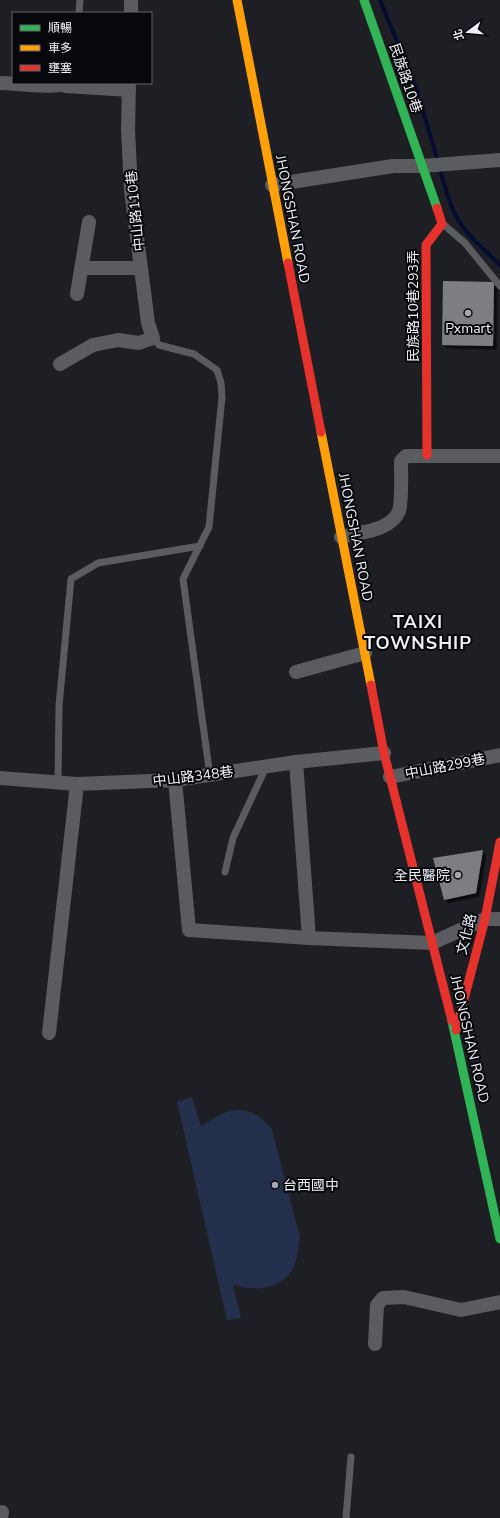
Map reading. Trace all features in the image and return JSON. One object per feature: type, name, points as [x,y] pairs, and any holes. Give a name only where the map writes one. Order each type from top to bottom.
[{"type":"street","points":[[131,0],[131,12]]},
{"type":"street","name":"JHONGSHAN ROAD","points":[[237,0],[384,753],[455,1032],[500,1239]]},
{"type":"street","name":"民族路10巷","points":[[364,0],[422,166]]},
{"type":"street","points":[[0,83],[12,84]]},
{"type":"street","points":[[19,84],[56,86],[67,84],[129,87]]},
{"type":"street","name":"中山路110巷","points":[[129,87],[128,130],[131,190],[148,323],[153,338]]},
{"type":"street","points":[[272,184],[393,166],[422,166],[500,160]]},
{"type":"street","points":[[422,166],[442,224]]},
{"type":"street","points":[[77,294],[89,222]]},
{"type":"street","name":"民族路10巷293弄","points":[[427,455],[426,245],[442,224]]},
{"type":"street","points":[[81,268],[141,268]]},
{"type":"street","points":[[60,364],[93,345],[118,340],[139,342],[153,338]]},
{"type":"street","points":[[341,537],[380,528],[392,522],[400,510],[401,461],[406,456],[500,456]]},
{"type":"street","points":[[296,672],[365,653]]},
{"type":"street","name":"中山路348巷","points":[[0,778],[77,784],[174,780],[210,776],[296,762],[384,753]]},
{"type":"street","name":"中山路299巷","points":[[390,777],[500,755]]},
{"type":"street","points":[[296,762],[309,938]]},
{"type":"street","points":[[174,780],[189,930],[309,938],[432,942],[485,919],[500,919]]},
{"type":"street","points":[[49,1033],[77,784]]},
{"type":"street","name":"文化路","points":[[455,1032],[485,919],[500,842]]},
{"type":"street","points":[[375,1344],[378,1305],[383,1298],[404,1297],[461,1310],[500,1302]]},
{"type":"street","points":[[0,1513],[2,1512],[1,1518]]},
{"type":"lane","points":[[79,12],[80,0]]},
{"type":"lane","points":[[442,224],[464,242],[500,286]]},
{"type":"lane","points":[[153,338],[159,345],[194,354],[217,370],[221,383],[222,397],[209,527],[183,579],[210,776]]},
{"type":"lane","points":[[58,783],[59,706],[71,580],[98,563],[200,546]]},
{"type":"lane","points":[[225,872],[233,838],[266,766]]},
{"type":"lane","points":[[346,1518],[351,1457]]},
{"type":"shaded area","points":[[192,1097],[201,1127],[228,1111],[242,1110],[258,1116],[272,1129],[300,1238],[295,1264],[291,1272],[283,1280],[268,1287],[262,1288],[249,1288],[233,1285],[241,1318],[227,1320],[177,1102]]},
{"type":"building","name":"Pxmart","points":[[443,281],[494,282],[493,346],[442,345]]},
{"type":"building","name":"全民醫院","points":[[483,850],[476,893],[444,900],[433,858]]},
{"type":"waterway","points":[[380,0],[417,90],[438,162]]},
{"type":"waterway","points":[[440,168],[448,198],[460,223],[476,242],[500,265]]},
{"type":"traffic: fast","points":[[364,0],[437,208]]},
{"type":"traffic: fast","points":[[452,1021],[500,1239]]},
{"type":"traffic: slow","points":[[237,0],[288,263]]},
{"type":"traffic: slow","points":[[321,432],[371,685]]},
{"type":"traffic: jam","points":[[427,455],[426,245],[442,224],[437,208]]},
{"type":"traffic: jam","points":[[288,263],[321,432]]},
{"type":"traffic: jam","points":[[371,685],[384,753],[452,1021]]},
{"type":"traffic: jam","points":[[456,1030],[485,919],[500,842]]},
{"type":"place","name":"Pxmart","points":[[468,313]]},
{"type":"place","name":"全民醫院","points":[[458,875]]},
{"type":"place","name":"台西國中","points":[[275,1185]]},
{"type":"district","name":"TAIXI TOWNSHIP","points":[[418,632]]}]
